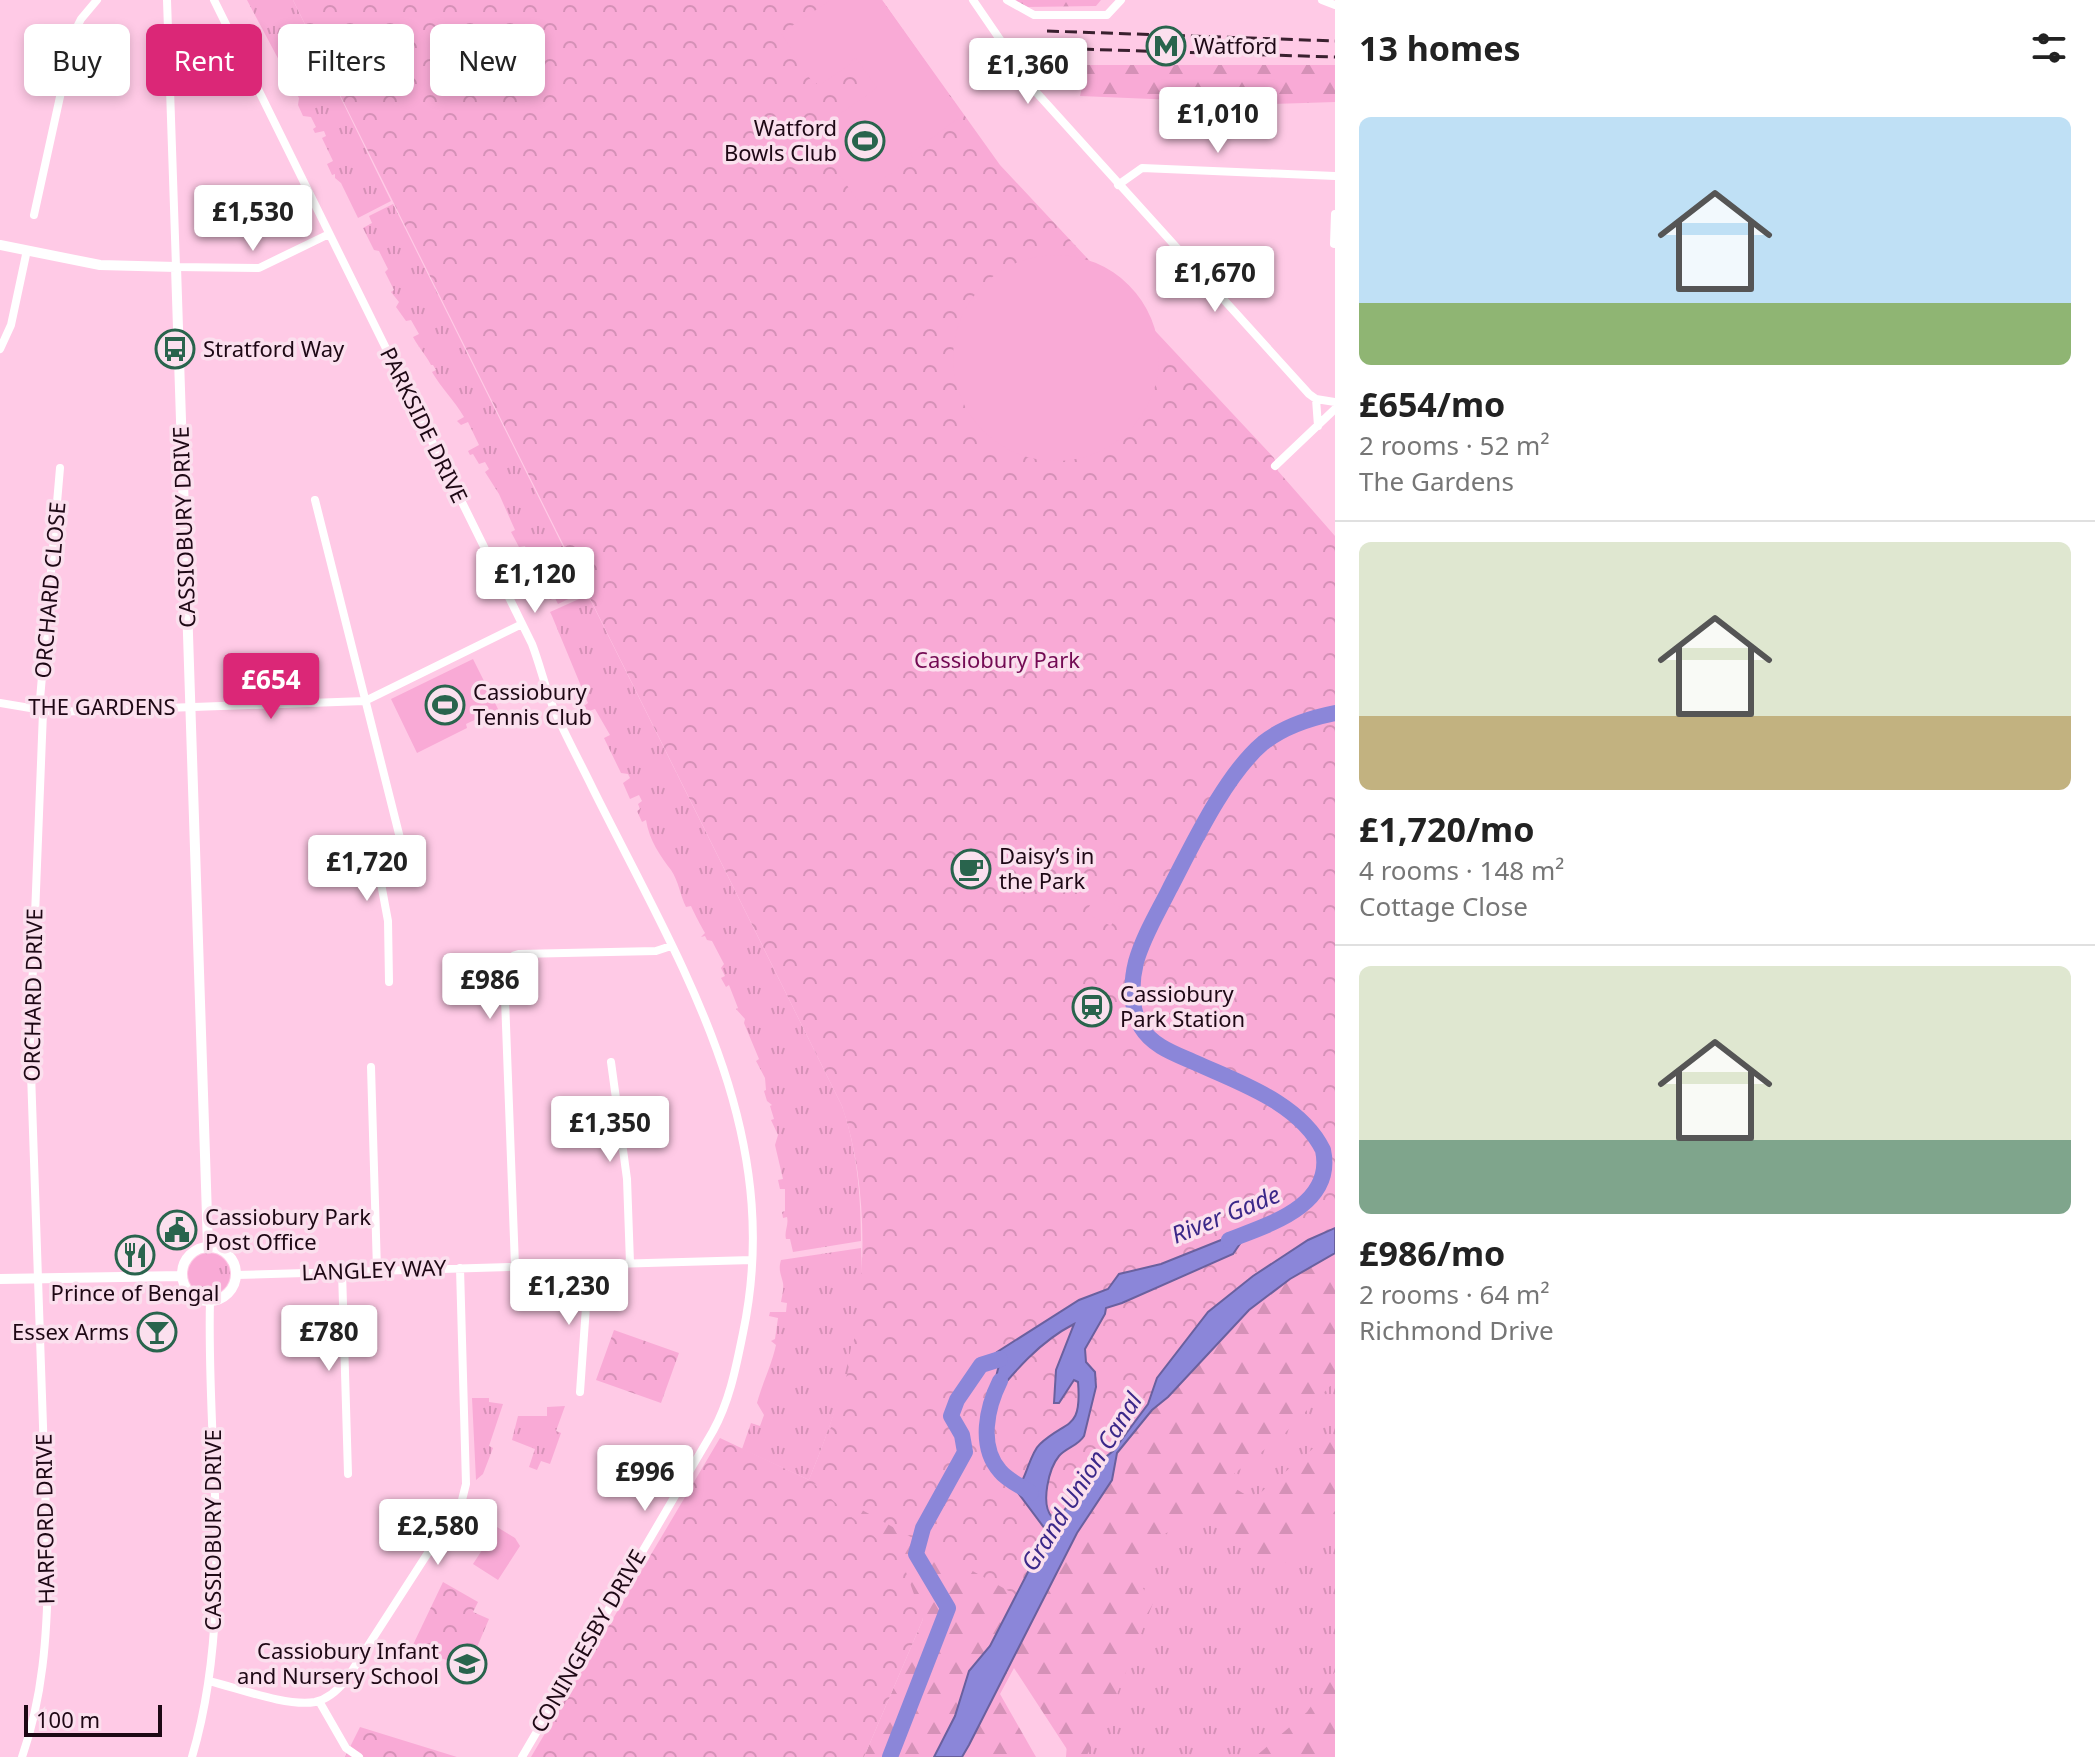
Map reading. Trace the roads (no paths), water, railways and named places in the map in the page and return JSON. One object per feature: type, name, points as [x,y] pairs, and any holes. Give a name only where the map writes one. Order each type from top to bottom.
[{"type":"street","points":[[34,215],[74,33],[97,0]]},
{"type":"street","name":"CASSIOBURY DRIVE","points":[[167,0],[208,1247]]},
{"type":"street","name":"PARKSIDE DRIVE","points":[[214,0],[532,644],[557,715],[717,1045],[732,1094],[750,1181],[752,1260]]},
{"type":"street","points":[[973,0],[1036,92],[1118,185],[1316,399],[1335,402]]},
{"type":"street","points":[[1007,0],[1034,15],[1107,15],[1121,0]]},
{"type":"street","points":[[1322,0],[1335,5]]},
{"type":"street","points":[[1118,185],[1142,168],[1335,176]]},
{"type":"street","points":[[1334,244],[1335,214]]},
{"type":"street","points":[[0,245],[100,265],[259,268],[329,234]]},
{"type":"street","points":[[0,349],[11,325],[27,250]]},
{"type":"street","points":[[1316,399],[1318,426]]},
{"type":"street","points":[[1275,466],[1335,409]]},
{"type":"street","name":"ORCHARD CLOSE","points":[[41,712],[60,468]]},
{"type":"street","points":[[315,500],[400,838],[383,865],[380,878],[388,921],[389,982]]},
{"type":"street","name":"THE GARDENS","points":[[0,703],[41,712],[365,701],[522,624]]},
{"type":"street","name":"ORCHARD DRIVE","points":[[38,1278],[30,1043],[41,712]]},
{"type":"street","points":[[515,1266],[506,962],[519,954],[661,951],[671,946]]},
{"type":"street","points":[[611,1062],[627,1179],[630,1263]]},
{"type":"street","points":[[371,1067],[377,1270]]},
{"type":"street","points":[[208,1247],[225,1252],[231,1258],[236,1275],[231,1290],[210,1301],[188,1291],[182,1276],[187,1259],[200,1248],[208,1247]]},
{"type":"street","name":"LANGLEY WAY","points":[[236,1275],[752,1260]]},
{"type":"street","name":"CONINGESBY DRIVE","points":[[522,1757],[721,1416],[734,1378],[747,1315],[752,1260]]},
{"type":"street","points":[[580,1392],[589,1264]]},
{"type":"street","points":[[209,1681],[286,1700],[319,1701],[335,1692],[346,1680],[466,1490],[460,1268]]},
{"type":"street","points":[[342,1271],[348,1474]]},
{"type":"street","points":[[0,1279],[182,1276]]},
{"type":"street","name":"HARFORD DRIVE","points":[[22,1757],[39,1692],[47,1622],[38,1278]]},
{"type":"street","name":"CASSIOBURY DRIVE","points":[[192,1757],[209,1681],[218,1590],[210,1301]]},
{"type":"street","points":[[319,1701],[346,1748],[359,1757]]},
{"type":"waterway","name":"River Gade","points":[[1229,1240],[1279,1220],[1309,1199],[1319,1186],[1324,1169],[1323,1150],[1300,1119],[1267,1096],[1173,1053],[1152,1040],[1141,1027],[1135,1012],[1132,995],[1134,970],[1155,917],[1199,833],[1236,773],[1263,743],[1279,732],[1335,713]]},
{"type":"waterway","name":"River Gade","points":[[890,1757],[948,1608],[916,1554],[923,1528],[965,1452],[962,1435],[951,1416],[957,1400],[981,1365],[1000,1359]]},
{"type":"waterway","points":[[1000,1381],[988,1414],[989,1450],[1003,1474],[1031,1493]]},
{"type":"railway","points":[[1047,31],[1335,41]]},
{"type":"railway","points":[[1046,48],[1335,57]]},
{"type":"place","name":"Watford","points":[[1166,46]]},
{"type":"place","name":"Watford Bowls Club","points":[[865,141]]},
{"type":"place","name":"Stratford Way","points":[[175,349]]},
{"type":"place","name":"Cassiobury Tennis Club","points":[[445,705]]},
{"type":"place","name":"Daisy’s in the Park","points":[[971,869]]},
{"type":"place","name":"Cassiobury Park Station","points":[[1092,1007]]},
{"type":"place","name":"Cassiobury Park Post Office","points":[[177,1230]]},
{"type":"place","name":"Prince of Bengal","points":[[135,1255]]},
{"type":"place","name":"Essex Arms","points":[[157,1332]]},
{"type":"place","name":"Cassiobury Infant and Nursery School","points":[[467,1664]]},
{"type":"park label","name":"Cassiobury Park","points":[[997,660]]},
{"type":"water label","name":"Grand Union Canal","points":[[1082,1482]]}]
